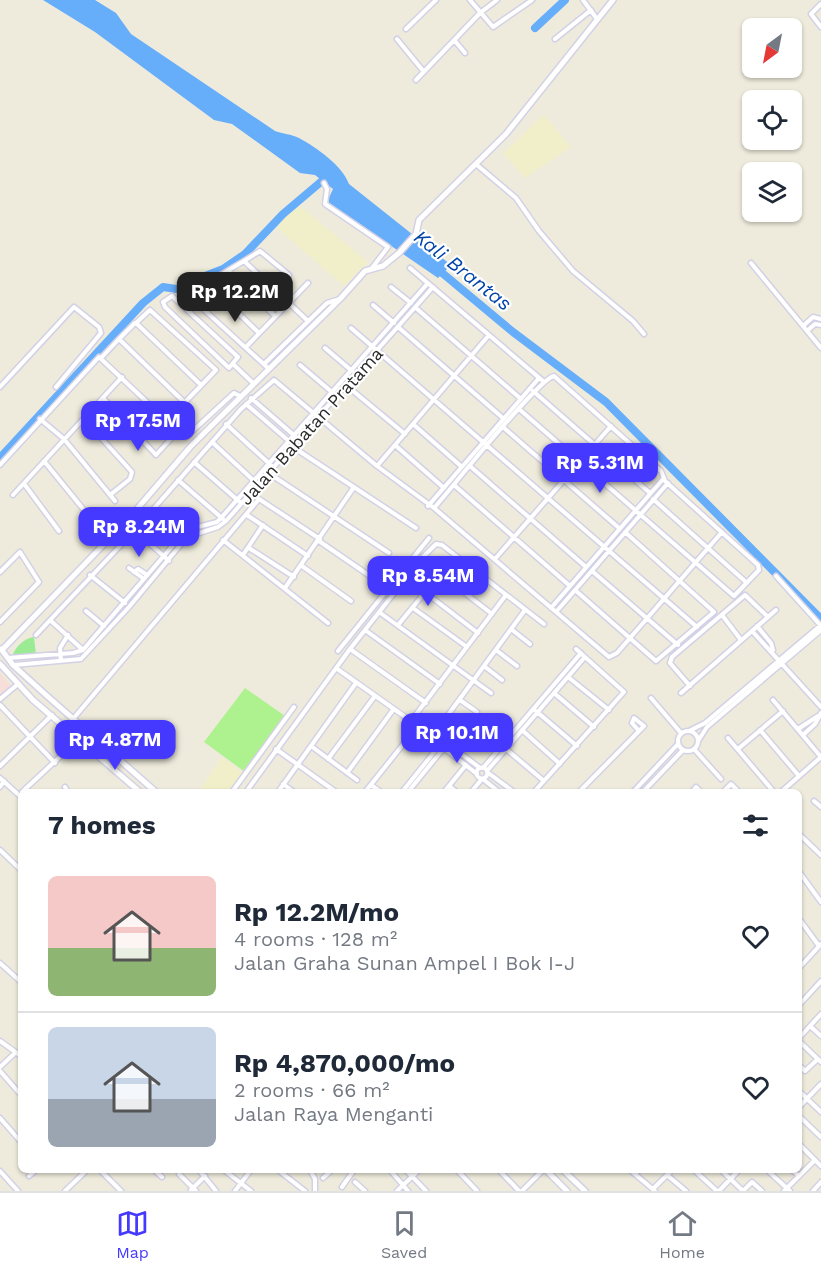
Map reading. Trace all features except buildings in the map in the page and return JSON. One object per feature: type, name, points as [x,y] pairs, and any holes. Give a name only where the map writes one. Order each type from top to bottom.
[{"type":"street","points":[[406,29],[436,0]]},
{"type":"street","points":[[470,0],[490,27],[494,27],[532,0]]},
{"type":"street","points":[[416,80],[456,41],[480,13],[497,0]]},
{"type":"street","points":[[583,0],[597,19]]},
{"type":"street","points":[[137,789],[52,715],[42,699],[1,649],[103,546],[191,446],[340,299],[365,271],[383,266],[417,234],[419,220],[506,134],[614,0]]},
{"type":"street","points":[[821,4],[811,15],[821,27]]},
{"type":"street","points":[[555,39],[591,10]]},
{"type":"street","points":[[397,39],[424,72]]},
{"type":"street","points":[[456,41],[465,53]]},
{"type":"street","points":[[477,165],[516,198],[539,231],[573,271],[633,321],[644,334]]},
{"type":"street","points":[[324,183],[327,189],[325,204],[388,247],[372,268]]},
{"type":"street","points":[[269,369],[189,296],[189,292],[259,251],[289,275],[276,290]]},
{"type":"street","points":[[244,261],[308,321]]},
{"type":"street","points":[[751,263],[821,348]]},
{"type":"street","points":[[410,268],[541,380]]},
{"type":"street","points":[[228,271],[275,316]]},
{"type":"street","points":[[207,283],[259,333]]},
{"type":"street","points":[[246,347],[309,283]]},
{"type":"street","name":"Jalan Babatan Pratama","points":[[296,437],[428,283]]},
{"type":"street","points":[[391,287],[411,303]]},
{"type":"street","name":"Jalan Babatan Pratama","points":[[84,652],[188,528],[217,522],[222,518],[268,462],[319,417],[433,287]]},
{"type":"street","points":[[174,296],[238,357],[233,364],[227,368],[165,307],[163,302],[174,296]]},
{"type":"street","points":[[264,364],[327,303],[340,299]]},
{"type":"street","points":[[373,305],[394,323]]},
{"type":"street","points":[[0,387],[74,307],[99,327],[101,333],[56,387]]},
{"type":"street","points":[[416,308],[521,399]]},
{"type":"street","points":[[0,465],[96,358],[102,357],[150,310],[216,370],[166,422]]},
{"type":"street","points":[[803,326],[813,317],[821,318]]},
{"type":"street","points":[[135,323],[201,386]]},
{"type":"street","points":[[807,331],[815,324],[821,325]]},
{"type":"street","points":[[399,327],[504,419]]},
{"type":"street","points":[[351,328],[697,627]]},
{"type":"street","points":[[377,466],[489,335]]},
{"type":"street","points":[[119,339],[184,402]]},
{"type":"street","points":[[325,348],[352,371]]},
{"type":"street","points":[[102,357],[166,422],[177,432],[186,436],[234,393],[240,396]]},
{"type":"street","points":[[233,364],[253,383]]},
{"type":"street","points":[[300,364],[333,393]]},
{"type":"street","points":[[428,506],[462,467],[503,427],[541,380],[551,376],[557,378],[661,471],[663,479],[760,568],[733,596],[519,409]]},
{"type":"street","points":[[13,495],[26,485],[44,461],[122,377]]},
{"type":"street","points":[[36,635],[90,575],[135,530],[226,424],[270,380],[277,381],[377,466],[428,506],[434,508],[609,657],[630,638],[722,532]]},
{"type":"street","points":[[347,386],[405,434]]},
{"type":"street","points":[[434,508],[470,466],[504,419],[532,390]]},
{"type":"street","points":[[532,390],[650,493]]},
{"type":"street","points":[[103,398],[156,455],[177,432]]},
{"type":"street","points":[[251,398],[296,437]]},
{"type":"street","points":[[246,404],[290,443]]},
{"type":"street","points":[[40,419],[64,439],[115,501]]},
{"type":"street","points":[[84,419],[132,471],[130,479],[110,496]]},
{"type":"street","points":[[226,424],[273,467]]},
{"type":"street","points":[[413,424],[462,467]]},
{"type":"street","points":[[495,559],[611,426]]},
{"type":"street","points":[[503,427],[619,528]]},
{"type":"street","points":[[212,442],[258,485]]},
{"type":"street","name":"Jalan Babatan Pratama","points":[[84,652],[129,607],[190,534],[215,529],[226,521],[273,467],[290,443]]},
{"type":"street","points":[[395,445],[444,488]]},
{"type":"street","points":[[298,451],[416,528]]},
{"type":"street","points":[[44,461],[97,526]]},
{"type":"street","points":[[194,462],[241,503]]},
{"type":"street","points":[[470,466],[586,567]]},
{"type":"street","points":[[276,478],[389,553]]},
{"type":"street","points":[[551,608],[663,479]]},
{"type":"street","points":[[178,480],[226,521]]},
{"type":"street","points":[[556,612],[668,483]]},
{"type":"street","points":[[26,485],[59,531]]},
{"type":"street","points":[[454,485],[570,586]]},
{"type":"street","points":[[285,588],[354,487]]},
{"type":"street","points":[[73,719],[259,499],[370,576]]},
{"type":"street","points":[[653,499],[747,583]]},
{"type":"street","points":[[247,515],[308,556]]},
{"type":"street","points":[[165,524],[181,536]]},
{"type":"street","points":[[243,555],[263,525]]},
{"type":"street","points":[[135,530],[169,561]]},
{"type":"street","points":[[575,590],[656,661],[678,645],[714,610],[625,532]]},
{"type":"street","points":[[338,651],[390,590],[429,538]]},
{"type":"street","points":[[223,540],[328,623]]},
{"type":"street","points":[[248,789],[379,612],[390,590],[438,543],[544,624]]},
{"type":"street","points":[[249,548],[294,578]]},
{"type":"street","points":[[0,572],[20,552],[38,580],[38,584],[0,622]]},
{"type":"street","points":[[421,560],[492,614]]},
{"type":"street","points":[[302,566],[351,601]]},
{"type":"street","points":[[129,567],[145,577]]},
{"type":"street","points":[[592,571],[678,645]]},
{"type":"street","points":[[398,625],[440,574]]},
{"type":"street","points":[[90,575],[129,607]]},
{"type":"street","points":[[694,749],[707,727],[821,626],[776,576]]},
{"type":"street","points":[[426,593],[478,633]]},
{"type":"street","points":[[336,668],[411,721],[506,595]]},
{"type":"street","points":[[690,686],[670,660],[745,595],[768,617]]},
{"type":"street","points":[[413,608],[467,648]]},
{"type":"street","points":[[463,732],[447,719],[525,610]]},
{"type":"street","points":[[681,693],[776,610]]},
{"type":"street","points":[[87,611],[104,626]]},
{"type":"street","points":[[379,612],[491,693]]},
{"type":"street","points":[[722,615],[741,640]]},
{"type":"street","points":[[50,620],[84,652]]},
{"type":"street","points":[[757,626],[771,643],[773,651]]},
{"type":"street","points":[[511,629],[530,644]]},
{"type":"street","points":[[364,630],[440,684]]},
{"type":"street","points":[[752,631],[773,651],[821,707]]},
{"type":"street","points":[[61,661],[60,648],[68,635]]},
{"type":"street","points":[[350,649],[426,703]]},
{"type":"street","points":[[537,789],[624,692],[576,649]]},
{"type":"street","points":[[496,650],[517,666]]},
{"type":"street","points":[[8,658],[84,652]]},
{"type":"street","points":[[13,665],[78,659],[84,652]]},
{"type":"street","points":[[477,774],[506,749],[581,653]]},
{"type":"street","points":[[474,789],[482,779],[484,770],[585,657]]},
{"type":"street","points":[[681,733],[705,723],[781,661]]},
{"type":"street","points":[[0,664],[18,684],[73,719],[153,789]]},
{"type":"street","points":[[484,666],[502,680]]},
{"type":"street","points":[[568,676],[609,710]]},
{"type":"street","points":[[280,789],[356,683]]},
{"type":"street","points":[[0,699],[18,684]]},
{"type":"street","points":[[554,693],[594,728]]},
{"type":"street","points":[[328,759],[375,696]]},
{"type":"street","points":[[651,698],[681,733]]},
{"type":"street","points":[[460,700],[477,712]]},
{"type":"street","points":[[774,700],[821,757],[785,789]]},
{"type":"street","points":[[0,705],[55,763]]},
{"type":"street","points":[[234,789],[294,707]]},
{"type":"street","points":[[347,773],[393,710]]},
{"type":"street","points":[[536,711],[577,746]]},
{"type":"street","points":[[738,749],[783,711]]},
{"type":"street","points":[[0,766],[52,715]]},
{"type":"street","points":[[798,729],[820,715]]},
{"type":"street","points":[[803,735],[815,724],[820,715]]},
{"type":"street","points":[[368,789],[417,727],[495,789]]},
{"type":"street","points":[[522,730],[560,764]]},
{"type":"street","points":[[760,730],[799,776]]},
{"type":"street","points":[[582,789],[639,731]]},
{"type":"street","points":[[689,731],[696,735],[698,741]]},
{"type":"street","points":[[636,789],[678,744],[681,733]]},
{"type":"street","points":[[26,789],[80,738]]},
{"type":"street","points":[[728,738],[771,789]]},
{"type":"street","points":[[405,789],[447,743],[509,789]]},
{"type":"street","points":[[678,744],[683,750]]},
{"type":"street","points":[[311,746],[357,780]]},
{"type":"street","points":[[410,789],[442,746]]},
{"type":"street","points":[[276,749],[332,789]]},
{"type":"street","points":[[506,749],[544,781]]},
{"type":"street","points":[[646,789],[683,750],[694,749]]},
{"type":"street","points":[[694,749],[721,779]]},
{"type":"street","points":[[446,789],[466,765]]},
{"type":"street","points":[[0,787],[2,780],[18,792]]},
{"type":"street","points":[[283,784],[290,789]]},
{"type":"street","points":[[371,784],[377,789]]},
{"type":"street","points":[[449,786],[454,789]]},
{"type":"street","points":[[814,801],[821,807]]},
{"type":"street","points":[[802,837],[821,855]]},
{"type":"street","points":[[0,850],[18,867]]},
{"type":"street","points":[[802,876],[821,902]]},
{"type":"street","points":[[802,922],[820,945],[802,963]]},
{"type":"street","points":[[0,963],[18,977]]},
{"type":"street","points":[[802,1002],[821,981]]},
{"type":"street","points":[[802,1035],[821,1014]]},
{"type":"street","points":[[810,1026],[821,1036]]},
{"type":"street","points":[[0,1041],[18,1054]]},
{"type":"street","points":[[802,1044],[819,1060],[805,1071],[802,1068]]},
{"type":"street","points":[[15,1053],[0,1069],[18,1091]]},
{"type":"street","points":[[802,1104],[821,1084]]},
{"type":"street","points":[[802,1094],[821,1112]]},
{"type":"street","points":[[0,1118],[18,1139]]},
{"type":"street","points":[[802,1119],[821,1137]]},
{"type":"street","points":[[802,1147],[821,1166]]},
{"type":"street","points":[[771,1173],[787,1190],[815,1160]]},
{"type":"street","points":[[0,1171],[18,1191]]},
{"type":"street","points":[[29,1176],[32,1173]]},
{"type":"street","points":[[65,1191],[84,1173]]},
{"type":"street","points":[[103,1173],[121,1191]]},
{"type":"street","points":[[157,1173],[162,1177]]},
{"type":"street","points":[[179,1173],[193,1190],[205,1176]]},
{"type":"street","points":[[202,1173],[216,1191]]},
{"type":"street","points":[[228,1173],[251,1191]]},
{"type":"street","points":[[235,1191],[248,1173]]},
{"type":"street","points":[[282,1173],[306,1191]]},
{"type":"street","points":[[312,1173],[315,1179],[315,1191]]},
{"type":"street","points":[[323,1178],[329,1173]]},
{"type":"street","points":[[342,1187],[352,1173]]},
{"type":"street","points":[[392,1173],[408,1191]]},
{"type":"street","points":[[409,1173],[426,1191]]},
{"type":"street","points":[[396,1191],[416,1173]]},
{"type":"street","points":[[460,1173],[477,1191]]},
{"type":"street","points":[[502,1173],[520,1191],[541,1173]]},
{"type":"street","points":[[697,1173],[718,1191],[736,1173]]},
{"type":"street","points":[[724,1173],[743,1191],[752,1182],[760,1190]]},
{"type":"street","points":[[796,1173],[799,1176]]},
{"type":"street","points":[[559,1174],[567,1191]]},
{"type":"street","points":[[559,1174],[585,1191]]},
{"type":"street","points":[[635,1174],[654,1190],[667,1175],[686,1191]]},
{"type":"street","points":[[355,1182],[365,1191]]},
{"type":"street","points":[[813,1191],[821,1182]]},
{"type":"shaded area","points":[[544,115],[571,147],[525,178],[503,153]]},
{"type":"shaded area","points":[[300,206],[368,262],[344,286],[278,229],[279,222],[284,216]]},
{"type":"shaded area","points":[[0,673],[12,687],[0,697]]},
{"type":"shaded area","points":[[222,757],[243,773],[231,789],[200,789]]},
{"type":"green space","points":[[34,637],[36,655],[12,657],[20,644]]},
{"type":"green space","points":[[245,688],[285,716],[245,772],[204,742]]},
{"type":"water","name":"Kali Brantas","points":[[43,0],[95,0],[116,13],[131,34],[275,131],[299,138],[321,152],[341,170],[349,184],[451,265],[438,278],[330,204],[328,200],[333,189],[315,175],[300,173],[232,124],[214,120],[95,32]]},
{"type":"waterway","points":[[535,28],[565,0]]},
{"type":"waterway","points":[[0,458],[143,303],[163,287],[183,290],[200,278],[223,269],[245,254],[283,214],[329,175]]},
{"type":"waterway","name":"Kali Brantas","points":[[435,267],[513,332],[606,402],[821,619]]}]
